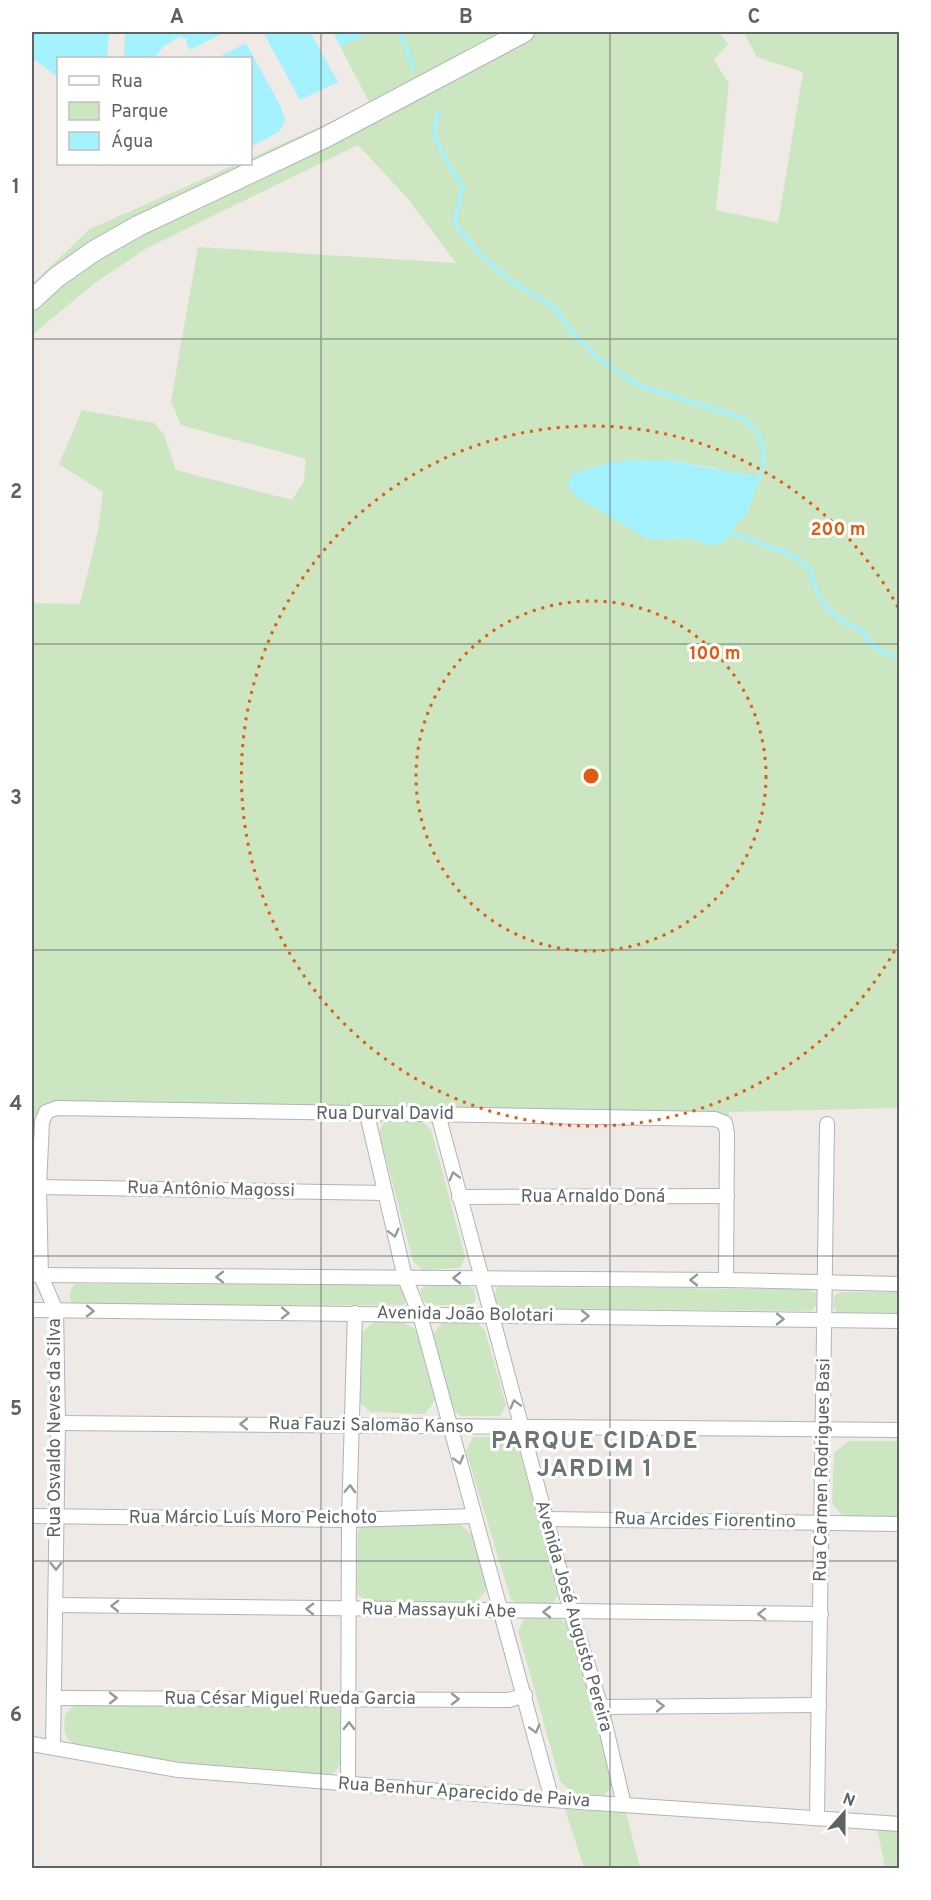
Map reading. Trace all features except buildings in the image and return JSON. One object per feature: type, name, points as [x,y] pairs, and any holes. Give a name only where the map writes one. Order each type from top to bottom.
[{"type":"main road","points":[[32,300],[94,251],[138,226],[326,137],[524,32]]},
{"type":"street","name":"Rua Durval David","points":[[46,1112],[57,1108],[715,1119],[725,1123],[727,1133],[727,1196]]},
{"type":"street","name":"Rua Osvaldo Neves da Silva","points":[[46,1112],[42,1122],[36,1275],[56,1311],[58,1423],[54,1516],[56,1605],[53,1747]]},
{"type":"street","points":[[367,1114],[405,1278],[420,1315],[552,1800]]},
{"type":"street","name":"Avenida José Augusto Pereira","points":[[438,1114],[571,1612],[601,1707],[624,1805]]},
{"type":"street","name":"Rua Carmen Rodrigues Basi","points":[[817,1816],[827,1124]]},
{"type":"street","name":"Rua Antônio Magossi","points":[[39,1187],[384,1193]]},
{"type":"street","points":[[726,1280],[727,1196]]},
{"type":"street","name":"Rua Arnaldo Doná","points":[[459,1197],[727,1196]]},
{"type":"street","name":"Avenida João Bolotari","points":[[36,1275],[726,1280],[900,1284]]},
{"type":"street","name":"Avenida João Bolotari","points":[[32,1310],[900,1321]]},
{"type":"street","points":[[348,1784],[350,1520],[355,1313]]},
{"type":"street","name":"Rua Fauzi Salomão Kanso","points":[[58,1423],[352,1424],[521,1429],[900,1430]]},
{"type":"street","name":"Rua Márcio Luís Moro Peichoto","points":[[32,1516],[350,1520],[474,1516]]},
{"type":"street","name":"Rua Arcides Fiorentino","points":[[546,1519],[900,1524]]},
{"type":"street","name":"Rua Massayuki Abe","points":[[56,1605],[821,1614]]},
{"type":"street","name":"Rua César Miguel Rueda Garcia","points":[[54,1698],[509,1700],[525,1695]]},
{"type":"street","points":[[601,1707],[819,1705]]},
{"type":"street","name":"Rua Benhur Aparecido de Paiva","points":[[32,1744],[178,1770],[552,1800],[817,1816],[900,1824]]},
{"type":"green space","points":[[363,32],[516,32],[32,294],[32,284],[90,229],[235,165],[252,165],[252,158],[370,104],[340,46],[364,36]]},
{"type":"green space","points":[[532,32],[719,32],[728,44],[714,60],[729,84],[716,210],[778,223],[803,72],[757,57],[744,33],[899,32],[899,1108],[729,1112],[728,1117],[716,1113],[57,1101],[43,1105],[35,1116],[32,1207],[32,603],[80,604],[98,531],[103,492],[59,464],[82,410],[154,423],[164,434],[176,470],[292,500],[304,481],[306,459],[181,425],[171,401],[198,247],[456,263],[409,200],[358,145],[147,248],[95,283],[32,335],[32,306],[99,255]],"holes":[[[641,460],[672,461],[717,468],[748,512],[729,532],[727,541],[711,546],[688,538],[649,540],[577,497]]]},
{"type":"green space","points":[[385,1121],[421,1121],[431,1129],[465,1257],[460,1268],[422,1270],[413,1261],[379,1132]]},
{"type":"green space","points":[[75,1284],[396,1285],[403,1288],[406,1302],[402,1305],[74,1306],[70,1295]]},
{"type":"green space","points":[[427,1284],[468,1286],[474,1289],[476,1299],[472,1305],[429,1305],[423,1300],[420,1290]]},
{"type":"green space","points":[[498,1287],[807,1289],[816,1293],[816,1306],[811,1311],[500,1308],[494,1298]]},
{"type":"green space","points":[[840,1292],[899,1292],[899,1314],[837,1312],[833,1306],[834,1296]]},
{"type":"green space","points":[[400,1320],[418,1331],[435,1400],[425,1414],[371,1412],[360,1403],[360,1334],[374,1322]]},
{"type":"green space","points":[[477,1322],[485,1331],[506,1405],[500,1416],[461,1416],[453,1410],[432,1336],[442,1323]]},
{"type":"green space","points":[[508,1436],[518,1446],[559,1593],[553,1603],[522,1605],[511,1600],[466,1451],[473,1437]]},
{"type":"green space","points":[[849,1441],[899,1441],[899,1517],[843,1517],[832,1503],[834,1453]]},
{"type":"green space","points":[[365,1524],[461,1525],[473,1536],[487,1589],[477,1601],[366,1602],[357,1593],[358,1530]]},
{"type":"green space","points":[[558,1617],[569,1626],[612,1777],[611,1787],[605,1795],[574,1794],[560,1781],[518,1631],[525,1618]]},
{"type":"green space","points":[[76,1704],[334,1706],[342,1712],[342,1758],[334,1772],[327,1776],[179,1763],[79,1746],[69,1740],[64,1728],[66,1713]]},
{"type":"green space","points":[[565,1809],[626,1813],[640,1868],[584,1868]]},
{"type":"green space","points":[[877,1827],[899,1828],[899,1868],[885,1868]]},
{"type":"water","points":[[32,32],[109,32],[107,57],[57,57],[57,76],[32,58]]},
{"type":"water","points":[[125,32],[225,32],[190,50],[186,44],[187,39],[179,37],[163,47],[156,57],[124,57]]},
{"type":"water","points":[[263,32],[310,32],[338,82],[300,100]]},
{"type":"water","points":[[333,32],[363,32],[365,36],[340,46]]},
{"type":"water","points":[[246,43],[280,105],[285,120],[280,131],[252,146],[252,57],[219,57]]},
{"type":"water","points":[[641,460],[672,461],[760,477],[748,512],[729,532],[727,541],[711,546],[688,538],[649,540],[577,497],[568,486],[571,474],[608,463]]},
{"type":"pier","points":[[228,32],[191,53],[184,45],[184,41],[180,40],[156,57],[163,47],[179,37],[187,39],[186,44],[191,50]]},
{"type":"waterway","points":[[400,32],[414,69]]},
{"type":"waterway","points":[[438,111],[434,135],[447,162],[463,186],[455,219],[458,228],[480,254],[508,279],[555,308],[572,332],[599,359],[638,385],[743,418],[760,436],[764,460],[758,480]]},
{"type":"waterway","points":[[731,528],[729,532],[792,555],[810,568],[816,590],[834,614],[862,630],[877,649],[887,654],[900,656]]},
{"type":"district","name":"PARQUE CIDADE JARDIM 1","points":[[595,1456]]}]
